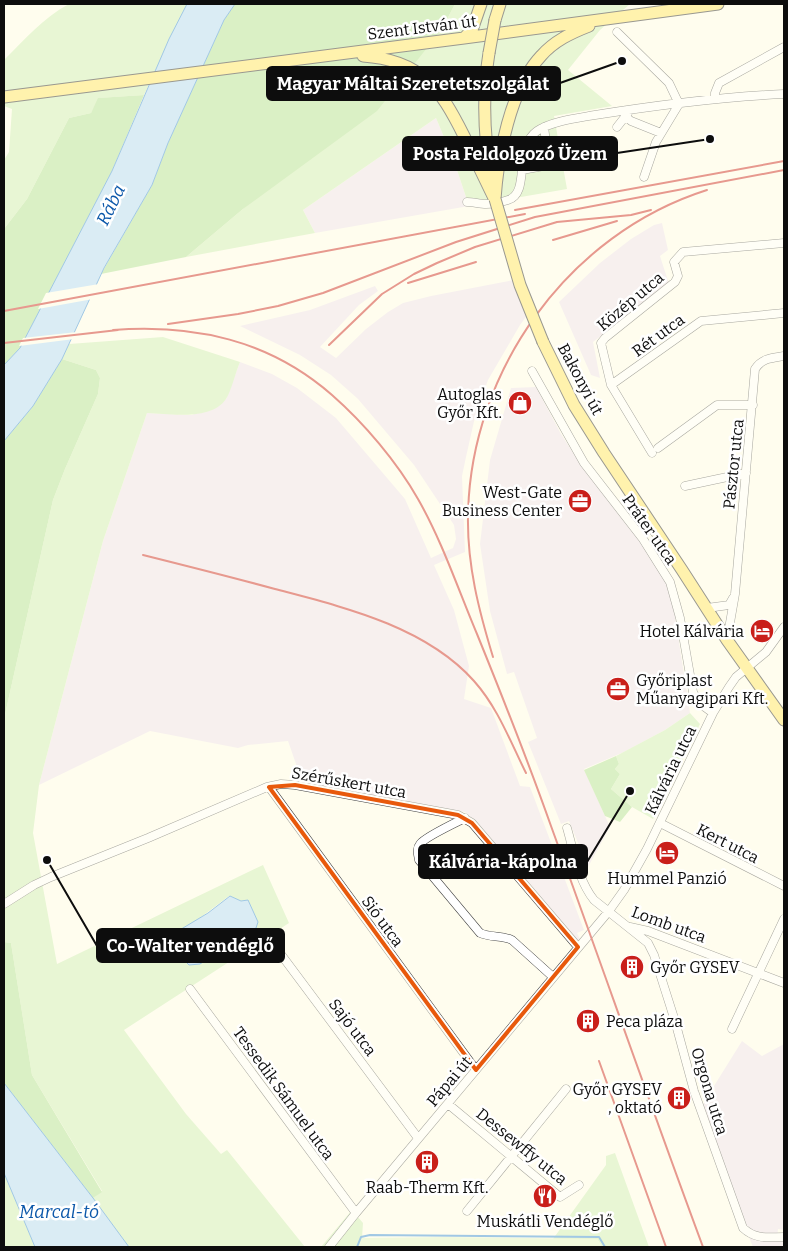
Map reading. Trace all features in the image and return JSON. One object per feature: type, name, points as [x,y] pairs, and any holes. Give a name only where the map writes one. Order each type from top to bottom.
[{"type":"main road","points":[[464,38],[472,30],[481,4]]},
{"type":"main road","name":"Bakonyi út","points":[[500,4],[488,53],[484,118],[488,161],[495,199],[520,284],[543,342],[562,382],[589,430],[727,640],[784,720]]},
{"type":"main road","points":[[495,199],[497,167],[504,135],[515,102],[530,70],[540,57],[565,36],[614,18],[633,4]]},
{"type":"main road","points":[[667,4],[684,9]]},
{"type":"main road","name":"Szent István út","points":[[4,97],[718,4]]},
{"type":"main road","points":[[339,54],[372,56],[392,61],[410,68],[426,78],[438,91],[450,109],[495,199]]},
{"type":"street","points":[[617,32],[669,83],[680,104]]},
{"type":"street","points":[[715,99],[719,83],[784,47]]},
{"type":"street","points":[[467,202],[485,204],[510,200],[518,194],[524,150],[528,139],[536,131],[544,127],[564,121],[631,110],[715,99],[784,94]]},
{"type":"street","points":[[644,177],[661,133],[680,104]]},
{"type":"street","points":[[618,127],[631,110]]},
{"type":"street","points":[[626,117],[631,121],[661,133]]},
{"type":"street","points":[[522,170],[549,165],[544,127]]},
{"type":"street","name":"Közép utca","points":[[612,385],[601,343],[675,282],[678,276],[674,262],[683,252],[784,243]]},
{"type":"street","name":"Rét utca","points":[[612,385],[701,321],[784,313]]},
{"type":"street","name":"Pásztor utca","points":[[727,640],[734,594],[755,370],[760,362],[769,358],[784,356]]},
{"type":"street","name":"Práter utca","points":[[532,371],[584,463],[642,539],[670,582],[680,618],[693,692],[698,702],[713,714]]},
{"type":"street","points":[[612,385],[655,451],[717,405],[753,406]]},
{"type":"street","points":[[685,486],[746,473]]},
{"type":"street","points":[[707,608],[729,605],[734,594]]},
{"type":"street","name":"Kálvária utca","points":[[590,934],[624,890],[660,823],[713,714],[736,677],[766,652],[784,627]]},
{"type":"street","name":"Szérűskert utca","points":[[4,904],[18,894],[51,877],[281,784],[458,815],[465,818]]},
{"type":"street","name":"Sió utca","points":[[270,787],[476,1070]]},
{"type":"street","points":[[553,977],[508,937],[486,936],[480,933],[420,860],[417,853],[420,844],[465,818],[472,823],[578,947]]},
{"type":"street","name":"Kert utca","points":[[660,823],[784,886]]},
{"type":"street","name":"Lomb utca","points":[[567,828],[587,892],[594,900],[628,927],[648,931],[784,983]]},
{"type":"street","points":[[732,1029],[784,919]]},
{"type":"street","name":"Orgona utca","points":[[628,927],[648,943],[654,955],[675,1021],[694,1091],[744,1228],[750,1234],[759,1238],[784,1238]]},
{"type":"street","name":"Sajó utca","points":[[266,933],[418,1138]]},
{"type":"street","name":"Pápai út","points":[[329,1247],[590,934]]},
{"type":"street","name":"Tessedik Sámuel utca","points":[[190,989],[356,1213]]},
{"type":"street","points":[[468,1211],[566,1088]]},
{"type":"street","name":"Dessewffy utca","points":[[448,1104],[560,1197],[580,1185]]},
{"type":"highlighted area","points":[[295,785],[458,815],[472,823],[578,947],[476,1070],[269,787]]},
{"type":"shaded area","points":[[436,118],[454,161],[469,206],[315,233],[303,210]]},
{"type":"shaded area","points":[[662,223],[668,250],[660,256],[669,284],[593,342],[600,378],[591,375],[559,302],[600,263],[631,239],[654,225]]},
{"type":"shaded area","points":[[524,278],[535,305],[520,325],[488,380],[475,417],[466,457],[462,476],[465,552],[434,565],[454,610],[469,666],[464,699],[491,708],[520,786],[530,787],[584,930],[577,933],[580,939],[577,942],[465,812],[303,784],[288,741],[248,745],[238,748],[150,731],[39,785],[103,541],[147,413],[192,415],[226,399],[240,362],[272,374],[297,388],[336,418],[405,499],[431,558],[453,548],[456,539],[454,525],[414,465],[358,399],[331,375],[300,355],[240,326],[310,310],[375,286],[378,291],[359,305],[320,347],[336,358],[366,329],[403,303]]},
{"type":"shaded area","points":[[536,387],[561,434],[579,462],[657,563],[671,591],[690,713],[665,730],[624,752],[584,769],[610,827],[588,867],[569,821],[561,824],[528,742],[537,738],[514,672],[507,674],[490,611],[480,544],[490,460],[511,388]]},
{"type":"shaded area","points":[[742,1041],[762,1056],[784,1044],[784,1230],[778,1229],[777,1240],[784,1241],[784,1247],[753,1247],[709,1140],[698,1107],[716,1096],[714,1086]]},
{"type":"green space","points":[[69,4],[187,4],[144,95],[99,98],[91,113],[69,118],[27,199],[4,229],[4,160],[9,152],[12,109],[4,106],[4,60],[43,22]]},
{"type":"green space","points":[[235,4],[455,4],[442,29],[377,111],[243,209],[186,257],[101,274],[152,185],[168,143],[224,20]]},
{"type":"green space","points":[[455,4],[630,4],[600,30],[568,70],[612,106],[554,116],[567,189],[469,206],[454,161],[436,118],[303,210],[315,233],[186,257],[243,209],[442,29]]},
{"type":"green space","points":[[144,95],[112,171],[49,293],[20,348],[4,365],[4,229],[27,199],[69,118],[91,113],[98,98]]},
{"type":"green space","points":[[163,337],[240,362],[228,396],[219,406],[211,411],[190,415],[147,413],[103,541],[39,785],[33,833],[57,964],[263,865],[289,923],[124,1030],[186,1114],[221,1154],[227,1150],[305,1247],[129,1247],[93,1198],[102,1191],[32,1075],[11,943],[4,942],[4,719],[53,500],[98,394],[100,378],[96,370],[62,359],[69,344]],"holes":[[[229,896],[241,901],[189,965],[180,956],[172,939]]]},
{"type":"green space","points":[[62,359],[96,370],[100,378],[98,394],[53,500],[4,719],[4,441],[33,406]]},
{"type":"green space","points":[[690,713],[700,724],[653,819],[632,807],[611,789],[620,774],[615,769],[619,764],[616,756],[665,730]]},
{"type":"green space","points":[[616,756],[619,764],[615,769],[620,774],[611,789],[632,807],[620,822],[605,816],[584,770]]},
{"type":"green space","points":[[4,942],[11,943],[32,1075],[102,1192],[93,1198],[4,1083]]},
{"type":"green space","points":[[615,1153],[649,1247],[602,1247],[597,1239],[553,1239],[606,1165],[606,1156]]},
{"type":"green space","points":[[4,1173],[35,1247],[4,1247]]},
{"type":"green space","points":[[352,1210],[363,1223],[359,1247],[321,1247]]},
{"type":"green space","points":[[362,1238],[597,1239],[602,1247],[359,1247]]},
{"type":"water","name":"Rába","points":[[187,4],[235,4],[224,20],[168,143],[152,185],[104,268],[62,359],[33,406],[4,441],[4,365],[20,348],[112,171],[169,39]]},
{"type":"water","points":[[230,896],[241,901],[248,900],[258,922],[256,928],[200,964],[189,965],[180,956],[171,939],[173,934],[208,913]]},
{"type":"water","name":"Marcal-tó","points":[[4,1083],[129,1247],[35,1247],[4,1173]]},
{"type":"pier","points":[[99,284],[93,299],[38,309],[46,293]]},
{"type":"pier","points":[[77,332],[74,339],[19,346],[23,338]]},
{"type":"waterway","points":[[357,1247],[361,1237],[370,1235],[599,1237],[605,1247]]},
{"type":"railway","points":[[515,210],[784,161]]},
{"type":"railway","points":[[168,324],[238,314],[278,306],[323,293],[456,242],[535,217],[784,170]]},
{"type":"railway","points":[[493,657],[475,588],[468,534],[468,516],[473,462],[487,410],[508,361],[536,315],[571,274],[611,239],[657,211],[707,190]]},
{"type":"railway","points":[[329,345],[382,294],[414,274],[475,247],[557,222],[631,215],[651,210]]},
{"type":"railway","points":[[4,311],[525,214]]},
{"type":"railway","points":[[553,240],[617,221]]},
{"type":"railway","points":[[408,283],[476,262]]},
{"type":"railway","points":[[113,330],[173,330],[202,333],[257,349],[283,361],[308,376],[344,406],[368,430],[410,485],[427,515],[442,548],[515,730],[703,1247]]},
{"type":"railway","points":[[4,343],[118,330]]},
{"type":"railway","points":[[143,555],[328,603],[382,621],[432,646],[454,662],[482,691],[503,725],[526,773]]},
{"type":"railway","points":[[599,1061],[666,1247]]},
{"type":"place","name":"Magyar Máltai Szeretetszolgálat","points":[[622,61]]},
{"type":"place","name":"Posta Feldolgozó Üzem","points":[[710,139]]},
{"type":"place","name":"Autoglas Győr Kft.","points":[[520,403]]},
{"type":"place","name":"West-Gate Business Center","points":[[580,501]]},
{"type":"place","name":"Hotel Kálvária","points":[[762,631]]},
{"type":"place","name":"Győriplast Műanyagipari Kft.","points":[[618,689]]},
{"type":"place","name":"Kálvária-kápolna","points":[[630,791]]},
{"type":"place","name":"Hummel Panzió","points":[[667,853]]},
{"type":"place","name":"Co-Walter vendéglő","points":[[47,860]]},
{"type":"place","name":"Győr GYSEV","points":[[632,967]]},
{"type":"place","name":"Peca pláza","points":[[588,1021]]},
{"type":"place","name":"Győr GYSEV , oktató","points":[[679,1098]]},
{"type":"place","name":"Raab-Therm Kft.","points":[[427,1162]]},
{"type":"place","name":"Muskátli Vendéglő","points":[[545,1196]]}]
